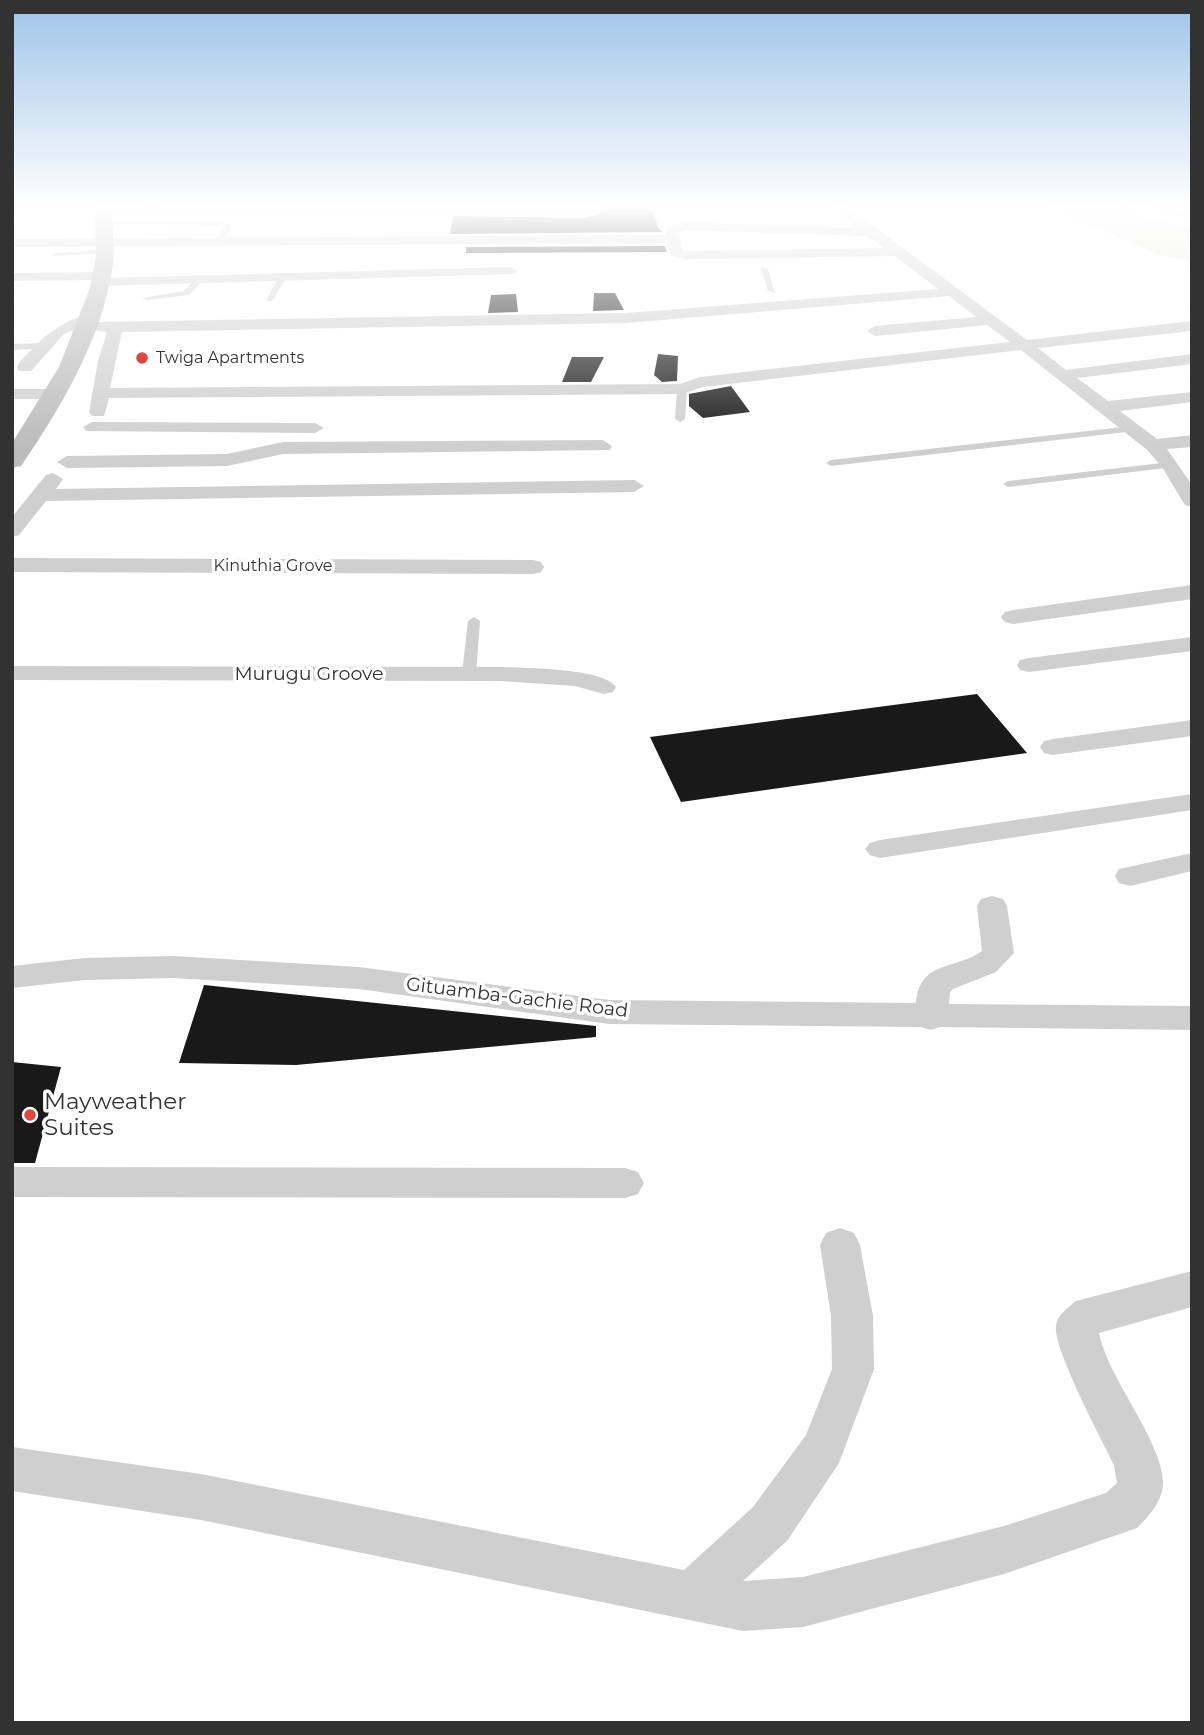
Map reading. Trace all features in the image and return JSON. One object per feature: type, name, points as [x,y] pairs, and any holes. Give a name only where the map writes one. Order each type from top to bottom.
[{"type":"main road","points":[[14,458],[66,370],[88,323],[96,286]]},
{"type":"street","points":[[942,286],[1024,345],[1153,445],[1170,465],[1192,500]]},
{"type":"street","points":[[19,367],[59,329],[88,323],[116,327],[626,318],[950,292]]},
{"type":"street","points":[[875,331],[989,320]]},
{"type":"street","points":[[102,393],[682,389],[700,383],[1192,326]]},
{"type":"street","points":[[12,531],[92,427],[102,393],[106,361],[118,347],[116,327]]},
{"type":"street","points":[[525,336],[622,334]]},
{"type":"street","points":[[1063,375],[1192,359]]},
{"type":"street","points":[[19,367],[66,370]]},
{"type":"street","points":[[12,394],[54,394]]},
{"type":"street","points":[[1105,407],[1192,397]]},
{"type":"street","points":[[92,427],[338,429]]},
{"type":"street","points":[[394,429],[504,428]]},
{"type":"street","points":[[1153,445],[1192,441]]},
{"type":"street","points":[[67,462],[227,460],[283,448],[603,446]]},
{"type":"street","points":[[40,495],[634,486]]},
{"type":"street","name":"Kinuthia Grove","points":[[12,565],[533,567]]},
{"type":"street","points":[[1013,617],[1192,592]]},
{"type":"street","points":[[1029,665],[1192,645]]},
{"type":"street","name":"Murugu Groove","points":[[12,673],[469,674],[577,679],[604,687]]},
{"type":"street","points":[[1053,747],[1192,728]]},
{"type":"street","points":[[880,849],[1192,802]]},
{"type":"street","points":[[1130,876],[1192,862]]},
{"type":"street","points":[[931,1017],[934,987],[943,978],[993,960],[998,953],[992,906]]},
{"type":"street","name":"Gituamba-Gachie Road","points":[[12,977],[85,969],[173,967],[359,978],[609,1012],[1192,1018]]},
{"type":"street","points":[[12,1182],[625,1183]]},
{"type":"street","points":[[692,1596],[770,1524],[824,1448],[853,1369],[852,1315],[840,1245]]},
{"type":"street","points":[[12,1469],[201,1497],[743,1606],[803,1602],[1004,1550],[1120,1512],[1136,1497],[1140,1484],[1136,1463],[1085,1356],[1077,1325],[1091,1314],[1192,1289]]},
{"type":"lane","points":[[146,298],[186,293],[193,286]]},
{"type":"lane","points":[[269,299],[277,286]]},
{"type":"lane","points":[[769,286],[772,291]]},
{"type":"lane","points":[[12,348],[45,345]]},
{"type":"lane","points":[[680,419],[682,389]]},
{"type":"lane","points":[[831,463],[1132,429]]},
{"type":"lane","points":[[1008,484],[1170,465]]},
{"type":"lane","points":[[469,674],[474,621]]},
{"type":"building","points":[[594,293],[615,293],[624,310],[593,311]]},
{"type":"building","points":[[516,294],[518,312],[488,313],[491,295]]},
{"type":"building","points":[[658,354],[678,356],[677,381],[662,382],[654,375]]},
{"type":"building","points":[[572,357],[604,357],[591,382],[562,382]]},
{"type":"building","points":[[731,386],[750,412],[703,418],[689,406],[689,394]]},
{"type":"building","points":[[977,694],[1027,753],[681,802],[650,737]]},
{"type":"building","points":[[204,985],[596,1026],[596,1037],[296,1065],[179,1063]]},
{"type":"building","name":"Mayweather Suites","points":[[12,1062],[61,1067],[35,1163],[12,1163]]},
{"type":"place","name":"Twiga Apartments","points":[[142,358]]},
{"type":"place","name":"Mayweather Suites","points":[[30,1115]]}]
